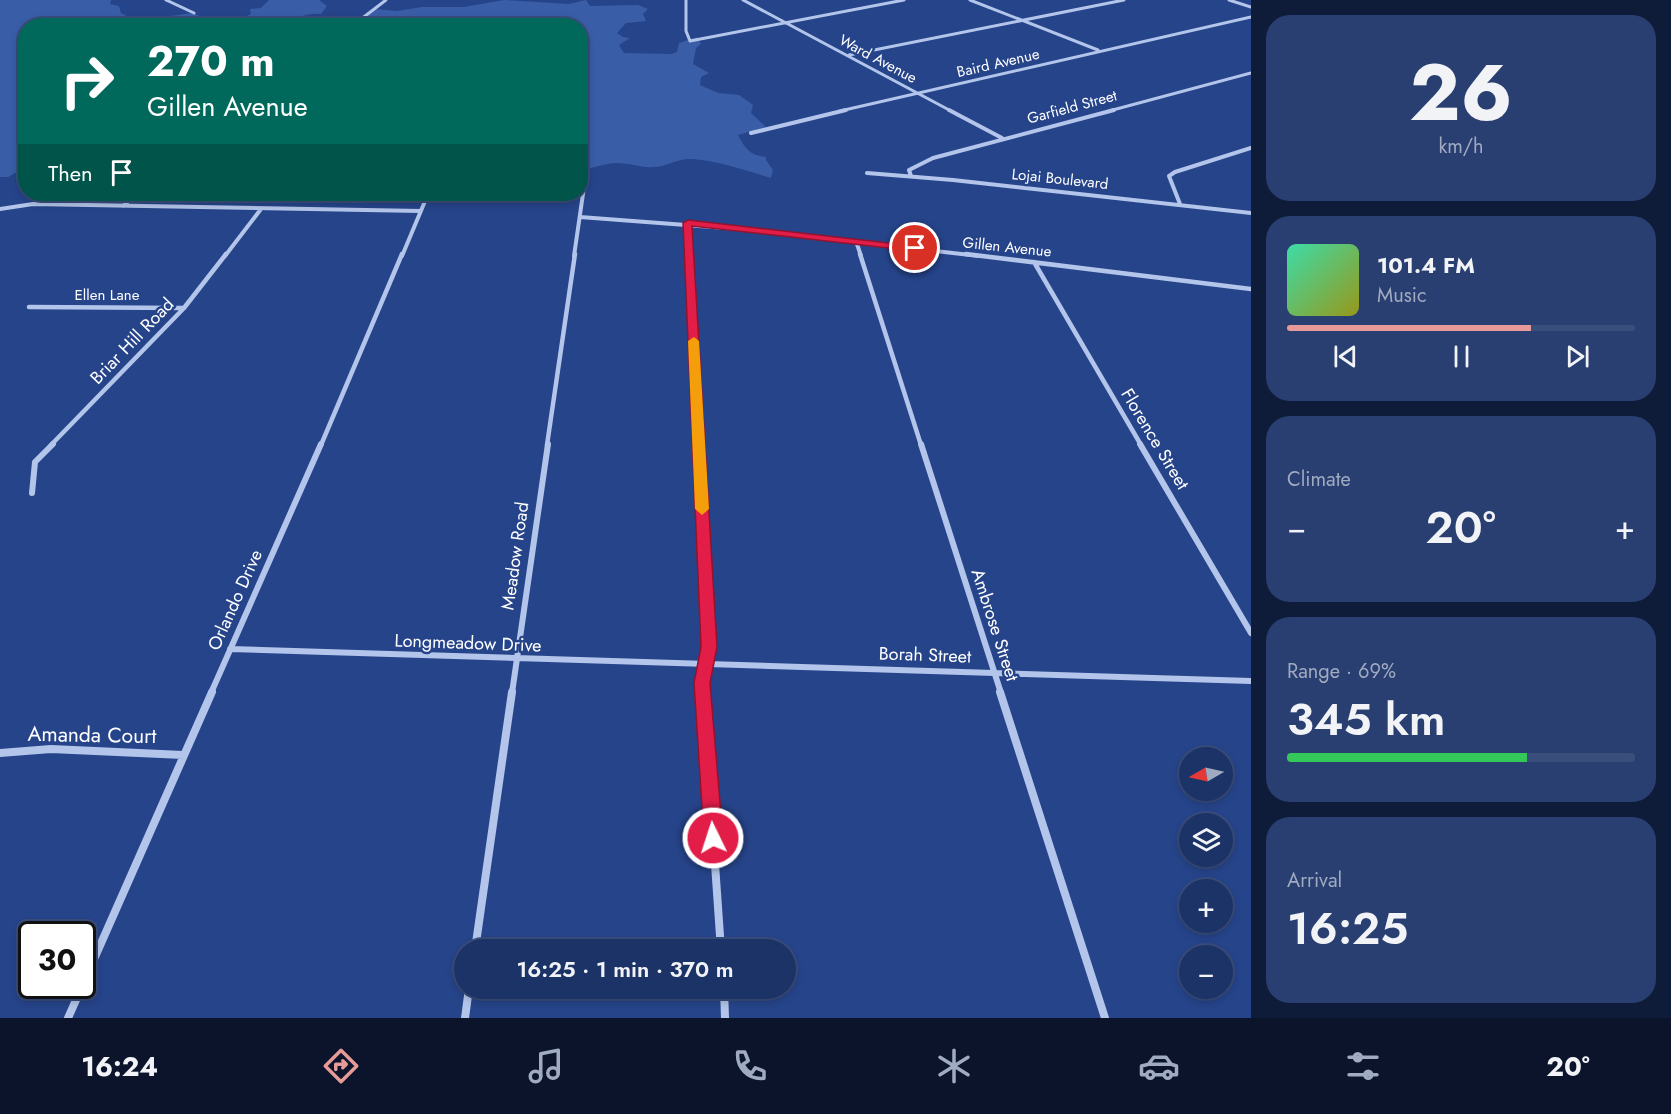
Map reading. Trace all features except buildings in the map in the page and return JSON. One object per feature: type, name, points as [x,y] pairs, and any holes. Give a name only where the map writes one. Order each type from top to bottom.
[{"type":"street","points":[[166,0],[194,13]]},
{"type":"street","points":[[362,18],[386,0]]},
{"type":"street","points":[[686,0],[686,31],[690,41],[904,0]]},
{"type":"street","name":"Ward Avenue","points":[[743,0],[1002,138]]},
{"type":"street","points":[[970,0],[1099,51]]},
{"type":"street","points":[[849,55],[1124,0]]},
{"type":"street","points":[[1229,0],[1251,7]]},
{"type":"street","name":"Baird Avenue","points":[[751,133],[917,92],[1251,17]]},
{"type":"street","name":"Garfield Street","points":[[911,176],[909,170],[919,163],[1002,138],[1251,73]]},
{"type":"street","points":[[1180,204],[1169,176],[1174,172],[1251,148]]},
{"type":"street","name":"Lojai Boulevard","points":[[867,173],[1251,213]]},
{"type":"street","points":[[123,206],[128,201]]},
{"type":"street","name":"Orlando Drive","points":[[68,1018],[425,201]]},
{"type":"street","name":"Meadow Road","points":[[477,939],[582,201]]},
{"type":"street","points":[[0,209],[33,204],[421,211]]},
{"type":"street","name":"Briar Hill Road","points":[[32,493],[35,462],[184,308],[261,209]]},
{"type":"street","name":"Gillen Avenue","points":[[580,217],[688,223],[1251,289]]},
{"type":"street","points":[[688,223],[709,647],[702,683],[720,939]]},
{"type":"street","name":"Ambrose Street","points":[[856,242],[1105,1018]]},
{"type":"street","name":"Florence Street","points":[[1034,262],[1251,633]]},
{"type":"street","name":"Ellen Lane","points":[[29,307],[184,308]]},
{"type":"street","name":"Longmeadow Drive","points":[[230,650],[706,664]]},
{"type":"street","name":"Borah Street","points":[[706,664],[1251,681]]},
{"type":"street","name":"Amanda Court","points":[[0,753],[51,749],[183,755]]},
{"type":"street","points":[[465,1018],[468,999]]},
{"type":"street","points":[[724,999],[725,1018]]},
{"type":"shaded area","points":[[0,0],[111,0],[110,4],[119,6],[121,13],[129,17],[156,18],[18,18],[18,172],[8,177],[0,177]]},
{"type":"shaded area","points":[[269,0],[319,0],[327,6],[321,14],[299,18],[242,18],[251,14],[250,9],[261,8]]},
{"type":"shaded area","points":[[504,0],[569,4],[586,0],[590,6],[638,5],[648,9],[643,14],[646,21],[626,23],[617,33],[630,38],[619,45],[624,53],[671,54],[677,52],[679,43],[697,37],[701,44],[696,48],[693,64],[709,73],[701,77],[700,85],[718,93],[739,95],[753,105],[751,113],[766,127],[738,135],[749,151],[766,157],[773,170],[771,178],[719,163],[689,159],[658,167],[617,163],[588,168],[588,18],[364,18],[376,9],[397,11],[422,7],[464,7]]},
{"type":"shaded area","points":[[192,13],[205,18],[156,18]]},
{"type":"slow traffic","points":[[694,341],[702,509]]},
{"type":"route","points":[[713,838],[702,683],[709,647],[688,223],[915,248]]}]
